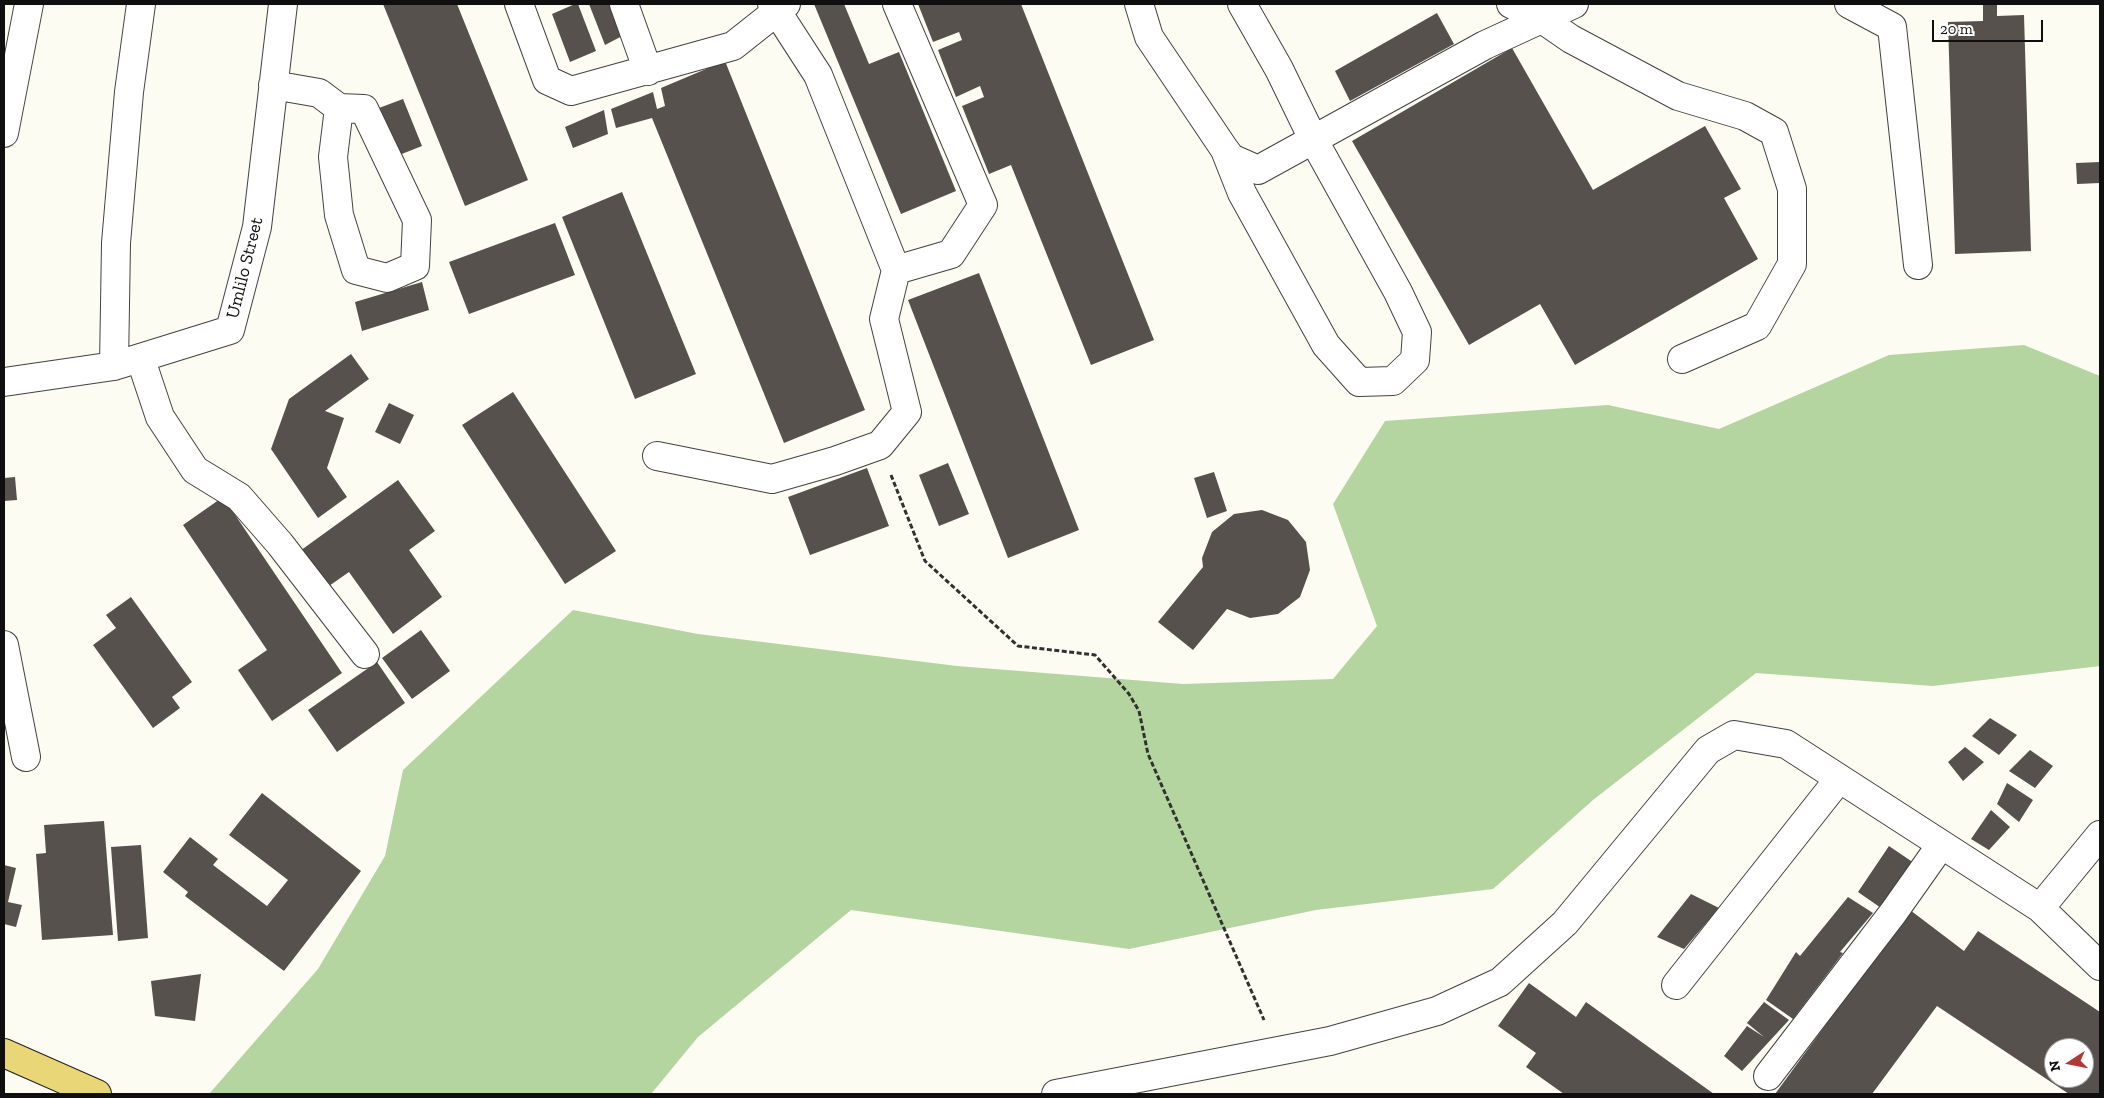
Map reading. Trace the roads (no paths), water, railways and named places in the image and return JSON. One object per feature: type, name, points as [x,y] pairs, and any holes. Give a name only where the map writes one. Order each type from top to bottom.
[{"type":"main road","points":[[4,1053],[97,1094]]},
{"type":"street","points":[[4,133],[29,4]]},
{"type":"street","points":[[114,366],[116,243],[129,92],[142,4]]},
{"type":"street","name":"Umlilo Street","points":[[4,382],[114,366],[141,360],[230,330],[257,227],[283,4]]},
{"type":"street","points":[[519,4],[547,80],[571,91],[733,46],[779,6],[818,75],[896,270],[884,320],[907,412],[880,445],[835,461],[772,479],[657,456]]},
{"type":"street","points":[[624,4],[648,71]]},
{"type":"street","points":[[896,270],[951,254],[983,205],[897,4]]},
{"type":"street","points":[[1138,4],[1149,37],[1225,150],[1231,158],[1258,170],[1485,44],[1574,4]]},
{"type":"street","points":[[1225,150],[1242,193],[1326,345],[1359,382],[1393,381],[1415,360],[1417,332],[1362,226],[1313,139],[1279,69],[1242,4]]},
{"type":"street","points":[[1511,4],[1542,19],[1571,39],[1678,96],[1745,116],[1774,132],[1792,189],[1792,264],[1757,326],[1682,359]]},
{"type":"street","points":[[1848,4],[1892,27],[1918,265]]},
{"type":"street","points":[[273,85],[319,93],[339,108],[364,109],[417,220],[415,266],[387,278],[356,270],[340,215],[333,157],[339,108]]},
{"type":"street","points":[[141,360],[160,417],[195,470],[239,497],[280,544],[365,654]]},
{"type":"street","points":[[4,645],[26,757]]},
{"type":"street","points":[[1056,1094],[1330,1041],[1437,1011],[1500,982],[1565,923],[1708,750],[1734,735],[1786,744],[2040,908],[2100,966]]},
{"type":"street","points":[[1676,985],[1839,779]]},
{"type":"street","points":[[2040,908],[2100,836]]},
{"type":"street","points":[[1768,1076],[1893,913],[1941,845]]}]
